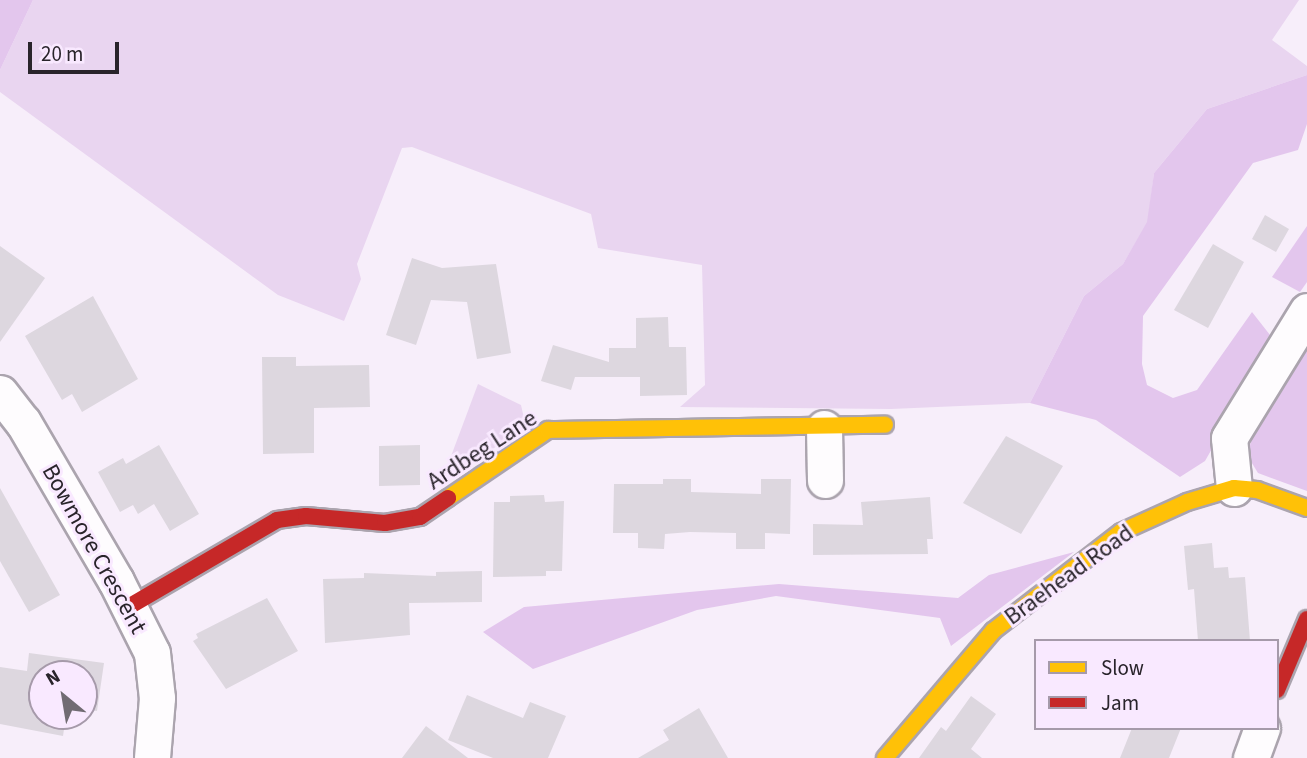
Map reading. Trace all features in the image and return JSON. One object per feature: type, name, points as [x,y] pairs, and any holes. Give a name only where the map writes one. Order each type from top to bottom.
[{"type":"street","points":[[1307,311],[1229,438],[1234,488],[1257,490],[1307,508]]},
{"type":"street","name":"Bowmore Crescent","points":[[0,393],[23,422],[130,606],[152,653],[156,698],[152,758]]},
{"type":"street","name":"Ardbeg Lane","points":[[130,606],[277,520],[306,516],[385,523],[420,517],[548,430],[885,425]]},
{"type":"street","points":[[824,428],[825,480]]},
{"type":"street","name":"Braehead Road","points":[[885,758],[993,631],[1035,596],[1121,533],[1186,502],[1234,488]]},
{"type":"street","points":[[1279,685],[1307,619]]},
{"type":"street","points":[[1251,758],[1261,730]]},
{"type":"shaded area","points":[[0,0],[33,0],[0,70]]},
{"type":"shaded area","points":[[33,0],[1299,0],[1272,40],[1307,66],[1307,75],[1207,109],[1154,173],[1148,222],[1123,264],[1084,296],[1030,403],[891,409],[680,407],[705,385],[702,265],[598,248],[591,214],[412,147],[402,148],[357,264],[361,279],[344,321],[278,295],[0,92],[0,70]]},
{"type":"shaded area","points":[[1307,75],[1307,124],[1298,150],[1253,163],[1143,316],[1142,364],[1147,385],[1173,398],[1197,390],[1252,312],[1274,340],[1205,461],[1180,477],[1096,420],[1030,403],[1084,296],[1123,264],[1147,222],[1154,173],[1207,109]]},
{"type":"shaded area","points":[[1307,226],[1307,282],[1300,292],[1272,277]]},
{"type":"shaded area","points":[[1307,332],[1307,491],[1258,473],[1247,455],[1260,412]]},
{"type":"shaded area","points":[[478,384],[521,405],[526,427],[441,483]]},
{"type":"shaded area","points":[[1074,552],[951,646],[940,618],[776,596],[697,610],[533,669],[483,632],[524,607],[779,584],[958,598],[989,575]]},
{"type":"building","points":[[1265,215],[1289,229],[1276,252],[1252,239]]},
{"type":"building","points":[[1213,244],[1244,262],[1208,328],[1174,310]]},
{"type":"building","points":[[0,246],[45,278],[0,342]]},
{"type":"building","points":[[412,258],[442,268],[496,264],[511,353],[477,359],[467,302],[431,300],[416,345],[386,335]]},
{"type":"building","points":[[93,296],[138,379],[82,412],[72,394],[62,400],[25,336]]},
{"type":"building","points":[[668,317],[669,347],[686,347],[687,395],[640,396],[640,377],[575,377],[571,390],[541,381],[553,345],[609,362],[609,348],[636,348],[636,318]]},
{"type":"building","points":[[262,357],[296,357],[296,366],[369,365],[370,407],[314,408],[314,453],[263,454]]},
{"type":"building","points":[[1006,436],[1063,466],[1021,534],[963,503]]},
{"type":"building","points":[[159,445],[199,514],[170,531],[154,504],[138,514],[133,505],[120,512],[98,472],[123,458],[126,464]]},
{"type":"building","points":[[420,445],[420,485],[379,486],[379,446]]},
{"type":"building","points":[[663,479],[691,479],[691,492],[761,494],[761,479],[791,479],[790,534],[765,533],[765,549],[736,549],[736,533],[665,534],[664,549],[638,548],[638,533],[613,533],[614,484],[663,484]]},
{"type":"building","points":[[0,488],[60,595],[29,612],[0,561]]},
{"type":"building","points":[[544,495],[545,502],[564,501],[562,571],[546,571],[546,576],[493,577],[494,502],[510,502],[510,496]]},
{"type":"building","points":[[930,497],[933,539],[927,539],[928,554],[813,555],[813,524],[863,525],[861,502]]},
{"type":"building","points":[[1212,543],[1214,568],[1228,567],[1229,578],[1245,577],[1250,639],[1198,639],[1194,589],[1188,590],[1184,546]]},
{"type":"building","points":[[482,571],[482,602],[409,603],[410,635],[325,643],[323,579],[364,578],[364,573],[436,576],[436,572]]},
{"type":"building","points":[[267,598],[298,651],[226,689],[193,641],[198,638],[196,634]]},
{"type":"building","points":[[29,653],[82,660],[28,660]]},
{"type":"building","points":[[28,662],[28,729],[0,724],[0,667],[27,671]]},
{"type":"building","points":[[98,662],[104,663],[98,704]]},
{"type":"building","points":[[467,695],[523,718],[530,702],[566,716],[548,758],[493,758],[448,740]]},
{"type":"building","points":[[971,696],[996,714],[971,749],[982,758],[919,758],[941,727],[946,731]]},
{"type":"building","points":[[699,708],[728,758],[638,758],[669,740],[663,730]]},
{"type":"building","points":[[426,726],[468,758],[402,758]]},
{"type":"building","points":[[32,730],[64,730],[63,736]]},
{"type":"building","points":[[1131,730],[1180,730],[1169,758],[1120,758]]},
{"type":"traffic: slow","points":[[448,498],[548,430],[885,425]]},
{"type":"traffic: slow","points":[[885,758],[993,631],[1121,532],[1187,502],[1234,488],[1257,490],[1307,508]]},
{"type":"traffic: jam","points":[[130,606],[277,520],[306,516],[385,523],[420,517],[448,498]]},
{"type":"traffic: jam","points":[[1279,685],[1307,619]]}]
